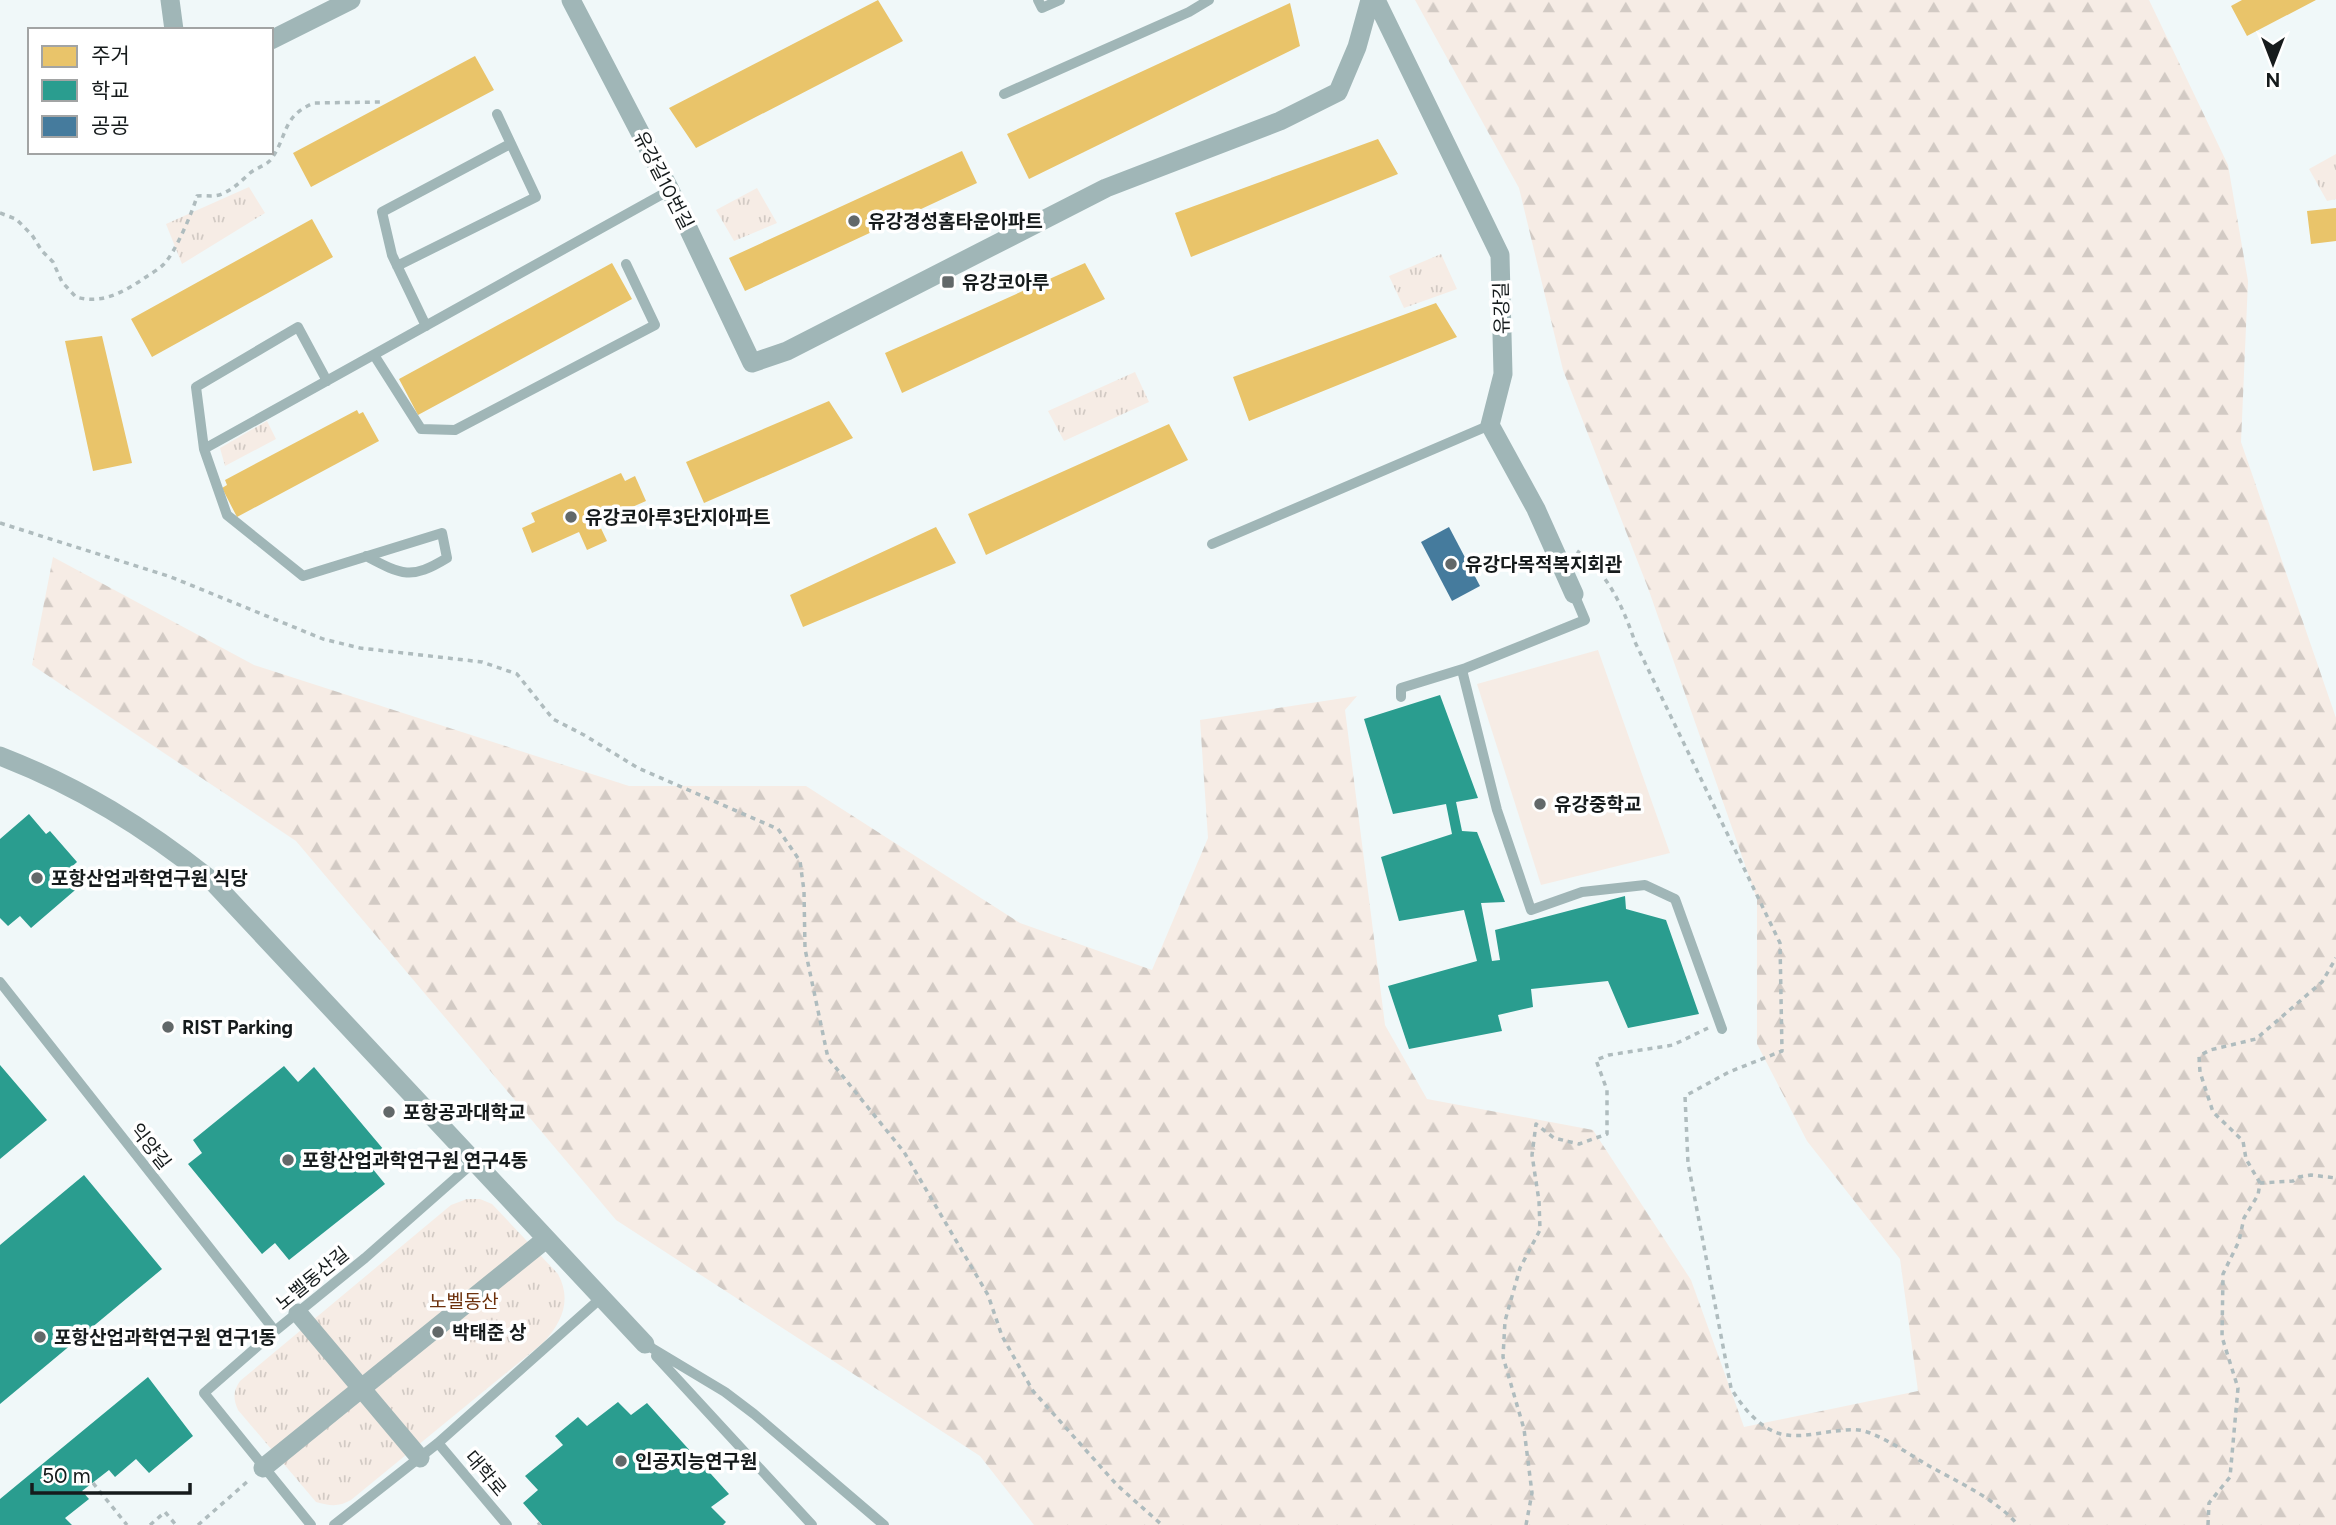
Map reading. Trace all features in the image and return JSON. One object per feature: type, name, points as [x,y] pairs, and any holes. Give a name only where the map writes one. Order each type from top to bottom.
[{"type":"street","points":[[170,0],[174,28]]},
{"type":"street","name":"유강길10번길","points":[[571,0],[670,190],[752,363],[787,351],[1106,188],[1280,121],[1338,92],[1357,47],[1370,0]]},
{"type":"street","name":"유강길","points":[[1376,0],[1500,255],[1503,374],[1490,425]]},
{"type":"street","points":[[273,39],[342,2]]},
{"type":"street","points":[[1490,425],[1536,509],[1574,594]]},
{"type":"street","points":[[0,756],[89,797],[132,822],[211,880],[645,1345]]},
{"type":"street","points":[[263,1468],[546,1239]]},
{"type":"street","points":[[298,1314],[420,1458]]},
{"type":"lane","points":[[1038,0],[1042,8],[1060,0]]},
{"type":"lane","points":[[1004,94],[1189,12],[1209,0]]},
{"type":"lane","points":[[397,266],[536,197],[497,114]]},
{"type":"lane","points":[[426,326],[392,255],[382,212],[510,144]]},
{"type":"lane","points":[[204,449],[670,190]]},
{"type":"lane","points":[[374,355],[421,429],[455,430],[655,325],[626,264]]},
{"type":"lane","points":[[327,381],[298,327],[196,387],[204,449],[227,515],[303,576],[366,556],[442,533],[447,558],[425,572],[395,572],[366,556]]},
{"type":"lane","points":[[1212,544],[1490,425]]},
{"type":"lane","points":[[1401,697],[1401,688],[1462,670],[1585,620],[1574,594]]},
{"type":"lane","points":[[1462,670],[1497,810],[1531,910],[1582,892],[1646,885],[1675,899],[1720,1026]]},
{"type":"lane","name":"익양길","points":[[0,982],[275,1331]]},
{"type":"lane","name":"노벨동산길","points":[[311,1525],[204,1393],[365,1258],[475,1161]]},
{"type":"lane","points":[[334,1525],[438,1443],[601,1298]]},
{"type":"lane","points":[[645,1345],[724,1392],[754,1414],[883,1525]]},
{"type":"lane","points":[[645,1345],[812,1525]]},
{"type":"lane","name":"대학로","points":[[438,1443],[507,1525]]},
{"type":"path","points":[[0,213],[16,219],[32,235],[41,251],[53,262],[62,282],[76,297],[102,299],[125,291],[164,265],[176,247],[197,196],[216,196],[234,189],[248,174],[270,162],[287,124],[309,105],[382,102]]},
{"type":"path","points":[[0,523],[171,577],[323,639],[360,648],[482,662],[517,674],[553,719],[638,768],[778,829],[800,861],[804,891],[805,949],[828,1058],[904,1152],[988,1295],[1002,1336],[1032,1391],[1117,1485],[1162,1525]]},
{"type":"path","points":[[1574,548],[1593,562],[1625,611],[1635,642],[1780,943],[1782,1051],[1729,1072],[1685,1096],[1688,1163],[1731,1388],[1746,1410],[1776,1433],[1792,1435],[1845,1430],[1867,1432],[1987,1500],[2010,1515],[2018,1525]]},
{"type":"path","points":[[2208,1525],[2208,1503],[2230,1477],[2238,1388],[2222,1338],[2223,1274],[2239,1241],[2244,1218],[2258,1195],[2260,1183],[2246,1158],[2242,1141],[2213,1112],[2200,1072],[2199,1056],[2210,1050],[2256,1039],[2322,982],[2336,958]]},
{"type":"path","points":[[1526,1525],[1532,1493],[1524,1429],[1503,1357],[1505,1321],[1520,1268],[1540,1230],[1532,1155],[1536,1124],[1554,1138],[1579,1144],[1607,1134],[1607,1090],[1596,1060],[1609,1055],[1673,1045],[1720,1026]]},
{"type":"path","points":[[2260,1183],[2293,1181],[2311,1175],[2336,1178]]},
{"type":"path","points":[[198,1525],[263,1468]]},
{"type":"path","points":[[93,1483],[127,1525]]},
{"type":"path","points":[[150,1525],[165,1512],[176,1525]]},
{"type":"green space","points":[[1415,0],[2149,0],[2228,165],[2248,281],[2241,442],[2336,718],[2336,1525],[1034,1525],[980,1456],[616,1220],[296,841],[32,665],[53,557],[254,665],[629,786],[806,786],[1020,923],[1152,970],[1208,838],[1200,720],[1357,696],[1345,710],[1385,1025],[1427,1099],[1593,1130],[1691,1280],[1744,1427],[1918,1391],[1900,1259],[1807,1141],[1757,1044],[1757,899],[1648,588],[1563,370],[1519,188]]},
{"type":"green space","points":[[2336,154],[2336,199],[2327,201],[2309,169]]},
{"type":"green space","points":[[249,187],[265,213],[182,264],[166,224]]},
{"type":"green space","points":[[757,188],[777,223],[734,241],[716,210]]},
{"type":"green space","points":[[1441,254],[1457,289],[1404,308],[1389,276]]},
{"type":"green space","points":[[1135,372],[1149,402],[1064,441],[1048,411]]},
{"type":"green space","points":[[267,421],[276,439],[225,466],[220,448]]},
{"type":"green space","points":[[1598,650],[1670,853],[1541,885],[1477,684]]},
{"type":"green space","name":"노벨동산","points":[[467,1199],[480,1199],[492,1204],[558,1274],[564,1293],[560,1319],[544,1342],[351,1500],[334,1505],[316,1502],[238,1410],[234,1395],[236,1388],[240,1381],[451,1205]]},
{"type":"building: 주거","points":[[878,0],[903,41],[696,148],[669,108]]},
{"type":"building: 주거","points":[[2242,0],[2316,0],[2247,36],[2231,6]]},
{"type":"building: 주거","points":[[1290,3],[1300,46],[1029,179],[1007,134]]},
{"type":"building: 주거","points":[[475,56],[494,90],[311,187],[293,153]]},
{"type":"building: 주거","points":[[1378,139],[1398,174],[1191,257],[1175,213]]},
{"type":"building: 주거","name":"유강경성홈타운아파트","points":[[962,151],[977,183],[745,291],[729,258]]},
{"type":"building: 주거","points":[[2336,208],[2336,241],[2311,244],[2307,211]]},
{"type":"building: 주거","points":[[312,219],[333,257],[152,357],[131,319]]},
{"type":"building: 주거","points":[[612,263],[632,299],[418,415],[399,379]]},
{"type":"building: 주거","points":[[1085,263],[1105,299],[902,393],[885,353]]},
{"type":"building: 주거","points":[[1436,303],[1457,337],[1249,421],[1233,377]]},
{"type":"building: 주거","points":[[102,336],[132,463],[93,471],[65,341]]},
{"type":"building: 주거","points":[[829,401],[853,438],[704,503],[686,462]]},
{"type":"building: 주거","points":[[357,410],[359,414],[363,412],[379,441],[237,517],[222,488],[227,485],[225,480]]},
{"type":"building: 주거","points":[[1169,424],[1188,460],[986,555],[968,514]]},
{"type":"building: 주거","name":"유강코아루3단지아파트","points":[[621,473],[625,481],[635,476],[646,501],[598,522],[607,541],[587,550],[579,532],[532,553],[522,528],[535,522],[531,513]]},
{"type":"building: 주거","points":[[936,527],[956,563],[803,627],[790,595]]},
{"type":"building: 학교","points":[[1440,695],[1478,798],[1456,802],[1462,831],[1477,832],[1505,902],[1481,903],[1492,961],[1500,960],[1495,930],[1625,896],[1626,909],[1666,920],[1699,1014],[1628,1028],[1608,981],[1531,989],[1533,1007],[1498,1015],[1502,1031],[1409,1049],[1388,986],[1477,961],[1464,910],[1399,921],[1381,857],[1452,834],[1446,804],[1393,814],[1364,719]]},
{"type":"building: 학교","name":"포항산업과학연구원 식당","points":[[29,814],[46,834],[50,831],[77,862],[68,870],[81,885],[31,928],[20,916],[8,926],[0,918],[0,839]]},
{"type":"building: 학교","points":[[0,1065],[47,1120],[0,1159]]},
{"type":"building: 학교","name":"포항산업과학연구원 연구4동","points":[[284,1066],[298,1082],[314,1067],[389,1156],[372,1168],[385,1184],[289,1260],[275,1243],[262,1254],[188,1164],[202,1153],[193,1140]]},
{"type":"building: 학교","name":"포항산업과학연구원 연구1동","points":[[84,1175],[162,1269],[0,1404],[0,1245]]},
{"type":"building: 학교","points":[[148,1377],[193,1436],[149,1473],[136,1459],[115,1477],[109,1470],[82,1491],[89,1499],[65,1518],[72,1525],[0,1525],[0,1499]]},
{"type":"building: 학교","name":"인공지능연구원","points":[[618,1402],[631,1415],[647,1403],[729,1494],[711,1507],[726,1522],[723,1525],[542,1525],[523,1503],[538,1490],[525,1476],[563,1445],[555,1436],[578,1417],[587,1426]]},
{"type":"building: 공공","name":"유강다목적복지회관","points":[[1449,527],[1480,586],[1452,601],[1421,542]]},
{"type":"place","name":"유강경성홈타운아파트","points":[[854,221]]},
{"type":"place","name":"유강코아루","points":[[948,282]]},
{"type":"place","name":"유강코아루3단지아파트","points":[[571,517]]},
{"type":"place","name":"유강다목적복지회관","points":[[1451,564]]},
{"type":"place","name":"유강중학교","points":[[1540,804]]},
{"type":"place","name":"포항산업과학연구원 식당","points":[[37,878]]},
{"type":"place","name":"RIST Parking","points":[[168,1027]]},
{"type":"place","name":"포항공과대학교","points":[[389,1112]]},
{"type":"place","name":"포항산업과학연구원 연구4동","points":[[288,1160]]},
{"type":"place","name":"박태준 상","points":[[438,1332]]},
{"type":"place","name":"포항산업과학연구원 연구1동","points":[[40,1337]]},
{"type":"place","name":"인공지능연구원","points":[[621,1461]]}]
